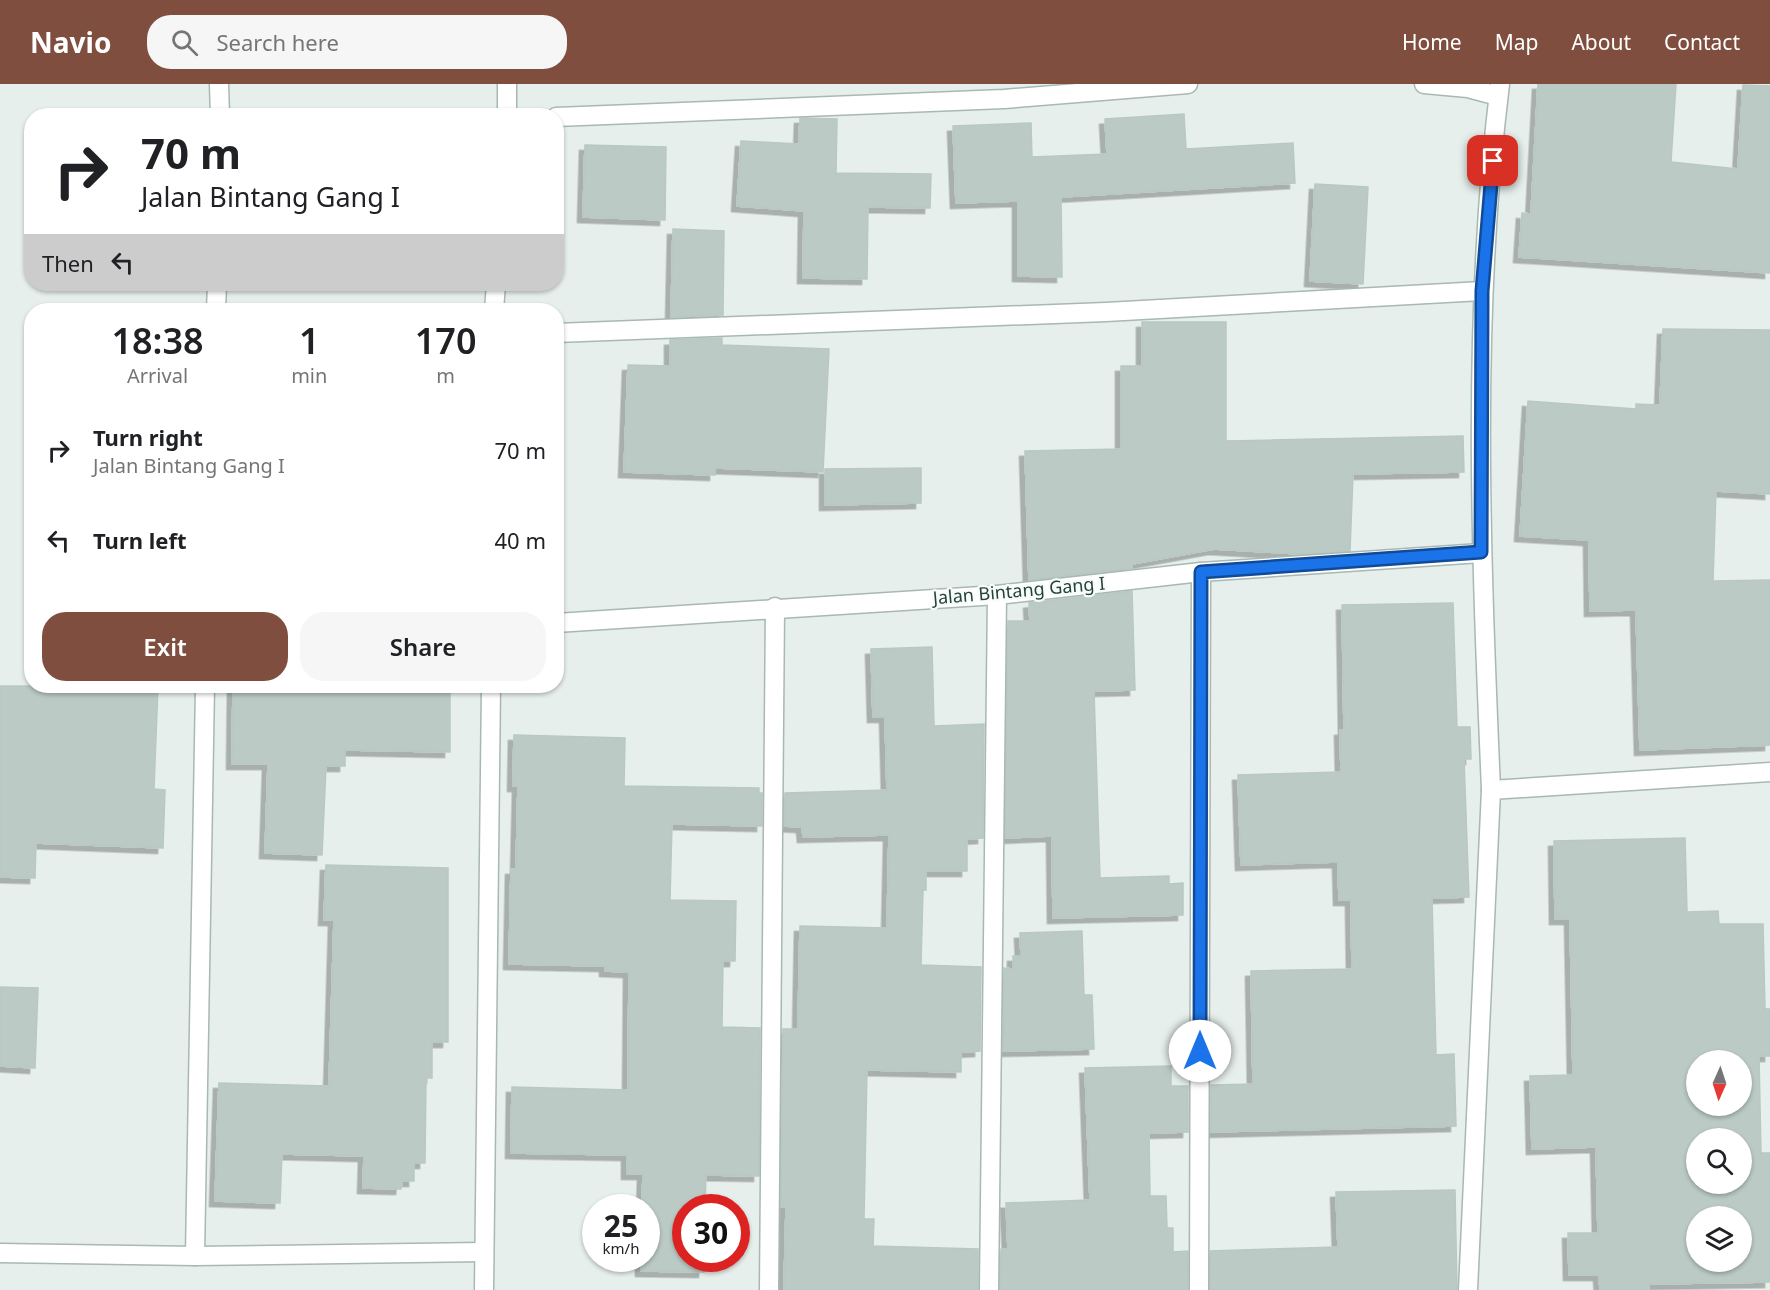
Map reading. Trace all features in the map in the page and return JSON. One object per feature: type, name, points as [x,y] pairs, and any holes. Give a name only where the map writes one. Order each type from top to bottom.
[{"type":"street","points":[[219,84],[220,108]]},
{"type":"street","points":[[507,84],[507,108]]},
{"type":"street","points":[[564,117],[1004,99],[1188,84]]},
{"type":"street","points":[[1424,84],[1499,90],[1482,291],[1481,552],[1491,790],[1468,1290]]},
{"type":"street","points":[[564,333],[1106,312],[1482,291]]},
{"type":"street","name":"Jalan Bintang Gang I","points":[[564,622],[997,595],[1201,572],[1481,552]]},
{"type":"street","points":[[1199,1290],[1201,572]]},
{"type":"street","points":[[989,1290],[997,595]]},
{"type":"street","points":[[769,1290],[775,608]]},
{"type":"street","points":[[195,1256],[205,693]]},
{"type":"street","points":[[484,1290],[491,693]]},
{"type":"street","points":[[1491,790],[1770,772]]},
{"type":"street","points":[[0,1253],[195,1256],[483,1252]]},
{"type":"building","points":[[1538,84],[1676,84],[1671,162],[1738,169],[1743,85],[1770,86],[1770,273],[1519,257],[1522,213],[1531,214]]},
{"type":"building","points":[[1184,114],[1186,149],[1293,143],[1295,183],[1061,197],[1062,277],[1018,276],[1018,201],[956,203],[953,126],[1031,123],[1032,157],[1107,154],[1105,119]]},
{"type":"building","points":[[800,118],[837,119],[836,173],[931,174],[930,208],[868,207],[867,279],[803,278],[804,211],[737,206],[741,141],[799,144]]},
{"type":"building","points":[[585,145],[666,147],[665,220],[583,217]]},
{"type":"building","points":[[1315,184],[1368,187],[1363,284],[1310,281]]},
{"type":"building","points":[[673,229],[724,231],[723,315],[671,317]]},
{"type":"building","points":[[1142,322],[1226,322],[1226,441],[1463,436],[1464,472],[1353,474],[1350,551],[1300,554],[1214,549],[1132,564],[1132,568],[1029,580],[1025,451],[1121,449],[1121,366],[1142,366]]},
{"type":"building","points":[[1663,329],[1770,330],[1770,494],[1716,491],[1713,581],[1770,580],[1770,745],[1640,750],[1636,610],[1590,611],[1589,540],[1520,536],[1528,401],[1636,409],[1636,404],[1660,405]]},
{"type":"building","points":[[722,338],[722,345],[829,349],[823,472],[715,468],[715,475],[624,472],[628,365],[670,366],[670,340]]},
{"type":"building","points":[[921,468],[921,503],[825,505],[825,469]]},
{"type":"building","points":[[1132,591],[1135,690],[1094,691],[1100,878],[1169,876],[1169,884],[1183,883],[1183,915],[1053,918],[1052,836],[1005,838],[1008,621],[1030,621],[1029,603]]},
{"type":"building","points":[[1453,603],[1457,727],[1470,727],[1471,759],[1464,759],[1469,897],[1432,898],[1436,1055],[1454,1054],[1456,1126],[1211,1132],[1211,1085],[1253,1084],[1251,971],[1352,969],[1351,900],[1339,900],[1338,862],[1241,865],[1238,775],[1341,772],[1340,730],[1344,730],[1342,605]]},
{"type":"building","points":[[932,647],[934,726],[984,724],[983,838],[967,839],[967,871],[926,871],[926,890],[923,890],[921,965],[981,967],[980,1051],[961,1052],[961,1072],[867,1070],[864,1219],[874,1219],[873,1246],[978,1249],[978,1290],[784,1290],[786,1207],[781,1207],[783,1029],[798,1029],[800,926],[887,928],[889,835],[803,837],[802,827],[784,826],[785,793],[887,790],[885,717],[873,717],[871,649]]},
{"type":"building","points":[[0,686],[24,686],[24,693],[158,693],[154,789],[165,790],[163,848],[36,843],[35,878],[0,877]]},
{"type":"building","points":[[233,693],[450,693],[450,752],[345,750],[345,766],[326,766],[322,855],[265,853],[268,764],[232,764]]},
{"type":"building","points":[[514,735],[625,738],[624,786],[759,788],[759,793],[762,793],[762,826],[672,824],[670,900],[736,901],[735,961],[723,961],[722,1027],[760,1028],[759,1176],[706,1175],[705,1194],[672,1194],[672,1271],[660,1271],[660,1194],[642,1194],[643,1174],[627,1174],[627,1155],[511,1153],[512,1087],[628,1090],[629,972],[605,971],[605,966],[509,964],[511,869],[516,869],[518,786],[513,786]]},
{"type":"building","points":[[1685,838],[1687,912],[1718,911],[1719,924],[1763,924],[1765,1009],[1770,1009],[1770,1056],[1759,1056],[1761,1153],[1770,1153],[1770,1282],[1649,1284],[1649,1290],[1600,1290],[1599,1275],[1569,1275],[1568,1233],[1598,1233],[1596,1147],[1532,1149],[1530,1076],[1573,1075],[1570,919],[1555,919],[1554,841]]},
{"type":"building","points":[[326,865],[448,868],[448,1042],[432,1042],[432,1078],[426,1078],[425,1163],[414,1163],[414,1181],[402,1181],[401,1189],[363,1188],[364,1156],[282,1154],[280,1203],[215,1201],[219,1083],[329,1086],[334,920],[324,920]]},
{"type":"building","points":[[1082,931],[1084,995],[1092,995],[1094,1049],[1003,1051],[1004,968],[1013,969],[1013,956],[1021,956],[1020,933]]},
{"type":"building","points":[[0,987],[38,988],[35,1068],[0,1066]]},
{"type":"building","points":[[1171,1066],[1171,1086],[1188,1086],[1188,1132],[1149,1133],[1150,1196],[1166,1196],[1167,1228],[1173,1228],[1173,1252],[1188,1251],[1188,1290],[1000,1290],[1001,1249],[1008,1249],[1006,1203],[1090,1200],[1085,1068]]},
{"type":"building","points":[[1455,1190],[1457,1290],[1210,1290],[1210,1251],[1338,1247],[1336,1192]]},
{"type":"route","points":[[1200,1051],[1201,572],[1481,552],[1482,291],[1493,161]]}]
